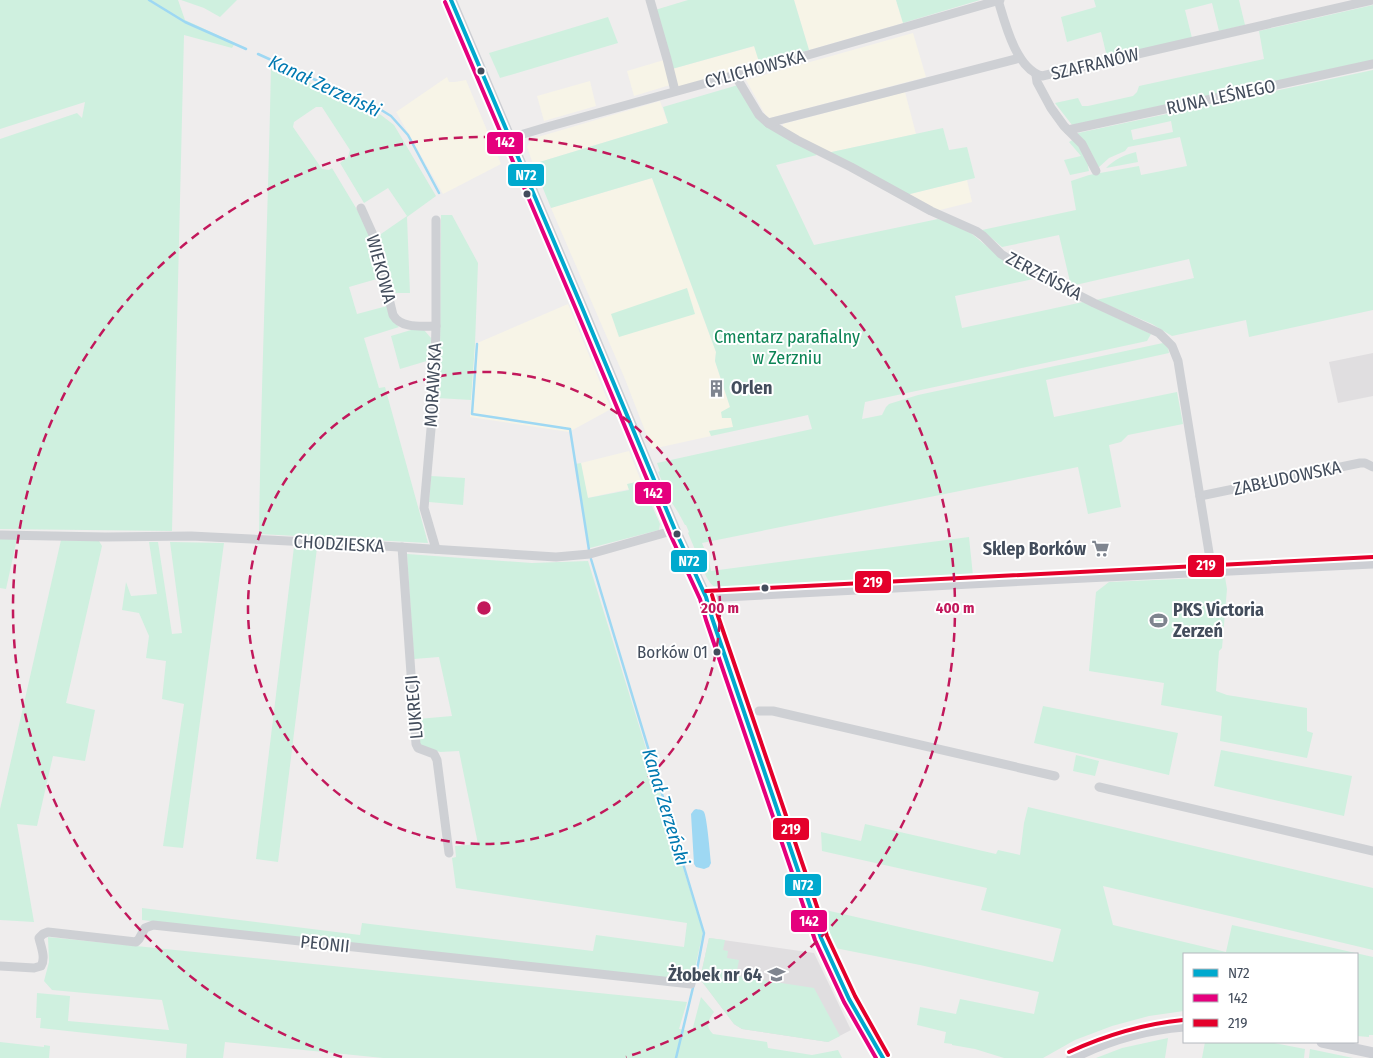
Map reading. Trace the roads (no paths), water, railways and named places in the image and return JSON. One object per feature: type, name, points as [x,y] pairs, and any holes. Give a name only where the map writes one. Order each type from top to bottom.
[{"type":"street","points":[[451,0],[675,530],[706,598],[821,938],[843,987],[866,1031],[883,1058]]},
{"type":"street","points":[[650,0],[668,59],[675,91]]},
{"type":"street","name":"CYLICHOWSKA","points":[[510,138],[998,0]]},
{"type":"street","name":"SZAFRANÓW","points":[[998,0],[1007,31],[1020,58],[1036,75],[1042,76],[1372,0]]},
{"type":"street","points":[[768,123],[1020,58]]},
{"type":"street","name":"RUNA LEŚNEGO","points":[[1068,130],[1373,64]]},
{"type":"street","name":"ZERZEŃSKA","points":[[735,75],[759,115],[768,123],[931,211],[976,231],[1014,263],[1162,336],[1172,346],[1178,362],[1212,571]]},
{"type":"street","points":[[1036,75],[1037,82],[1051,108],[1060,122],[1082,144],[1096,171]]},
{"type":"street","name":"WIEKOWA","points":[[361,208],[374,237],[393,315],[399,322],[408,325],[436,326]]},
{"type":"street","name":"MORAWSKA","points":[[436,220],[434,395],[424,508],[436,549]]},
{"type":"street","name":"ZABŁUDOWSKA","points":[[1200,496],[1360,462],[1373,467]]},
{"type":"street","name":"CHODZIESKA","points":[[0,535],[191,536],[556,557],[590,554],[675,530]]},
{"type":"street","name":"LUKRECJI","points":[[402,547],[417,746],[420,750],[434,754],[437,760],[450,853]]},
{"type":"street","points":[[706,598],[1373,563]]},
{"type":"street","points":[[759,711],[773,710],[1055,776]]},
{"type":"street","points":[[1099,787],[1373,851]]},
{"type":"street","name":"PEONII","points":[[0,966],[34,968],[41,966],[44,957],[39,938],[48,932],[136,942],[145,928],[153,925],[691,984]]},
{"type":"street","points":[[1072,1058],[1122,1038],[1150,1030],[1183,1026]]},
{"type":"street","points":[[1327,1043],[1373,1053]]},
{"type":"water","points":[[696,809],[704,812],[707,828],[711,863],[709,867],[704,869],[696,867],[694,864],[691,814]]},
{"type":"waterway","name":"Kanał Zerzeński","points":[[149,0],[185,22],[246,49]]},
{"type":"waterway","name":"Kanał Zerzeński","points":[[258,54],[378,108],[391,116],[408,135],[439,193]]},
{"type":"waterway","name":"Kanał Zerzeński","points":[[477,344],[472,414],[570,429],[589,550]]},
{"type":"waterway","name":"Kanał Zerzeński","points":[[591,559],[704,933],[676,1058]]},
{"type":"place","name":"Orlen","points":[[717,388]]},
{"type":"place","name":"Sklep Borków","points":[[1100,549]]},
{"type":"place","name":"PKS Victoria Zerzeń","points":[[1159,620]]},
{"type":"place","name":"Borków 01","points":[[717,652]]},
{"type":"place","name":"Żłobek nr 64","points":[[776,975]]},
{"type":"park label","name":"Cmentarz parafialny w Zerzniu","points":[[787,347]]}]
